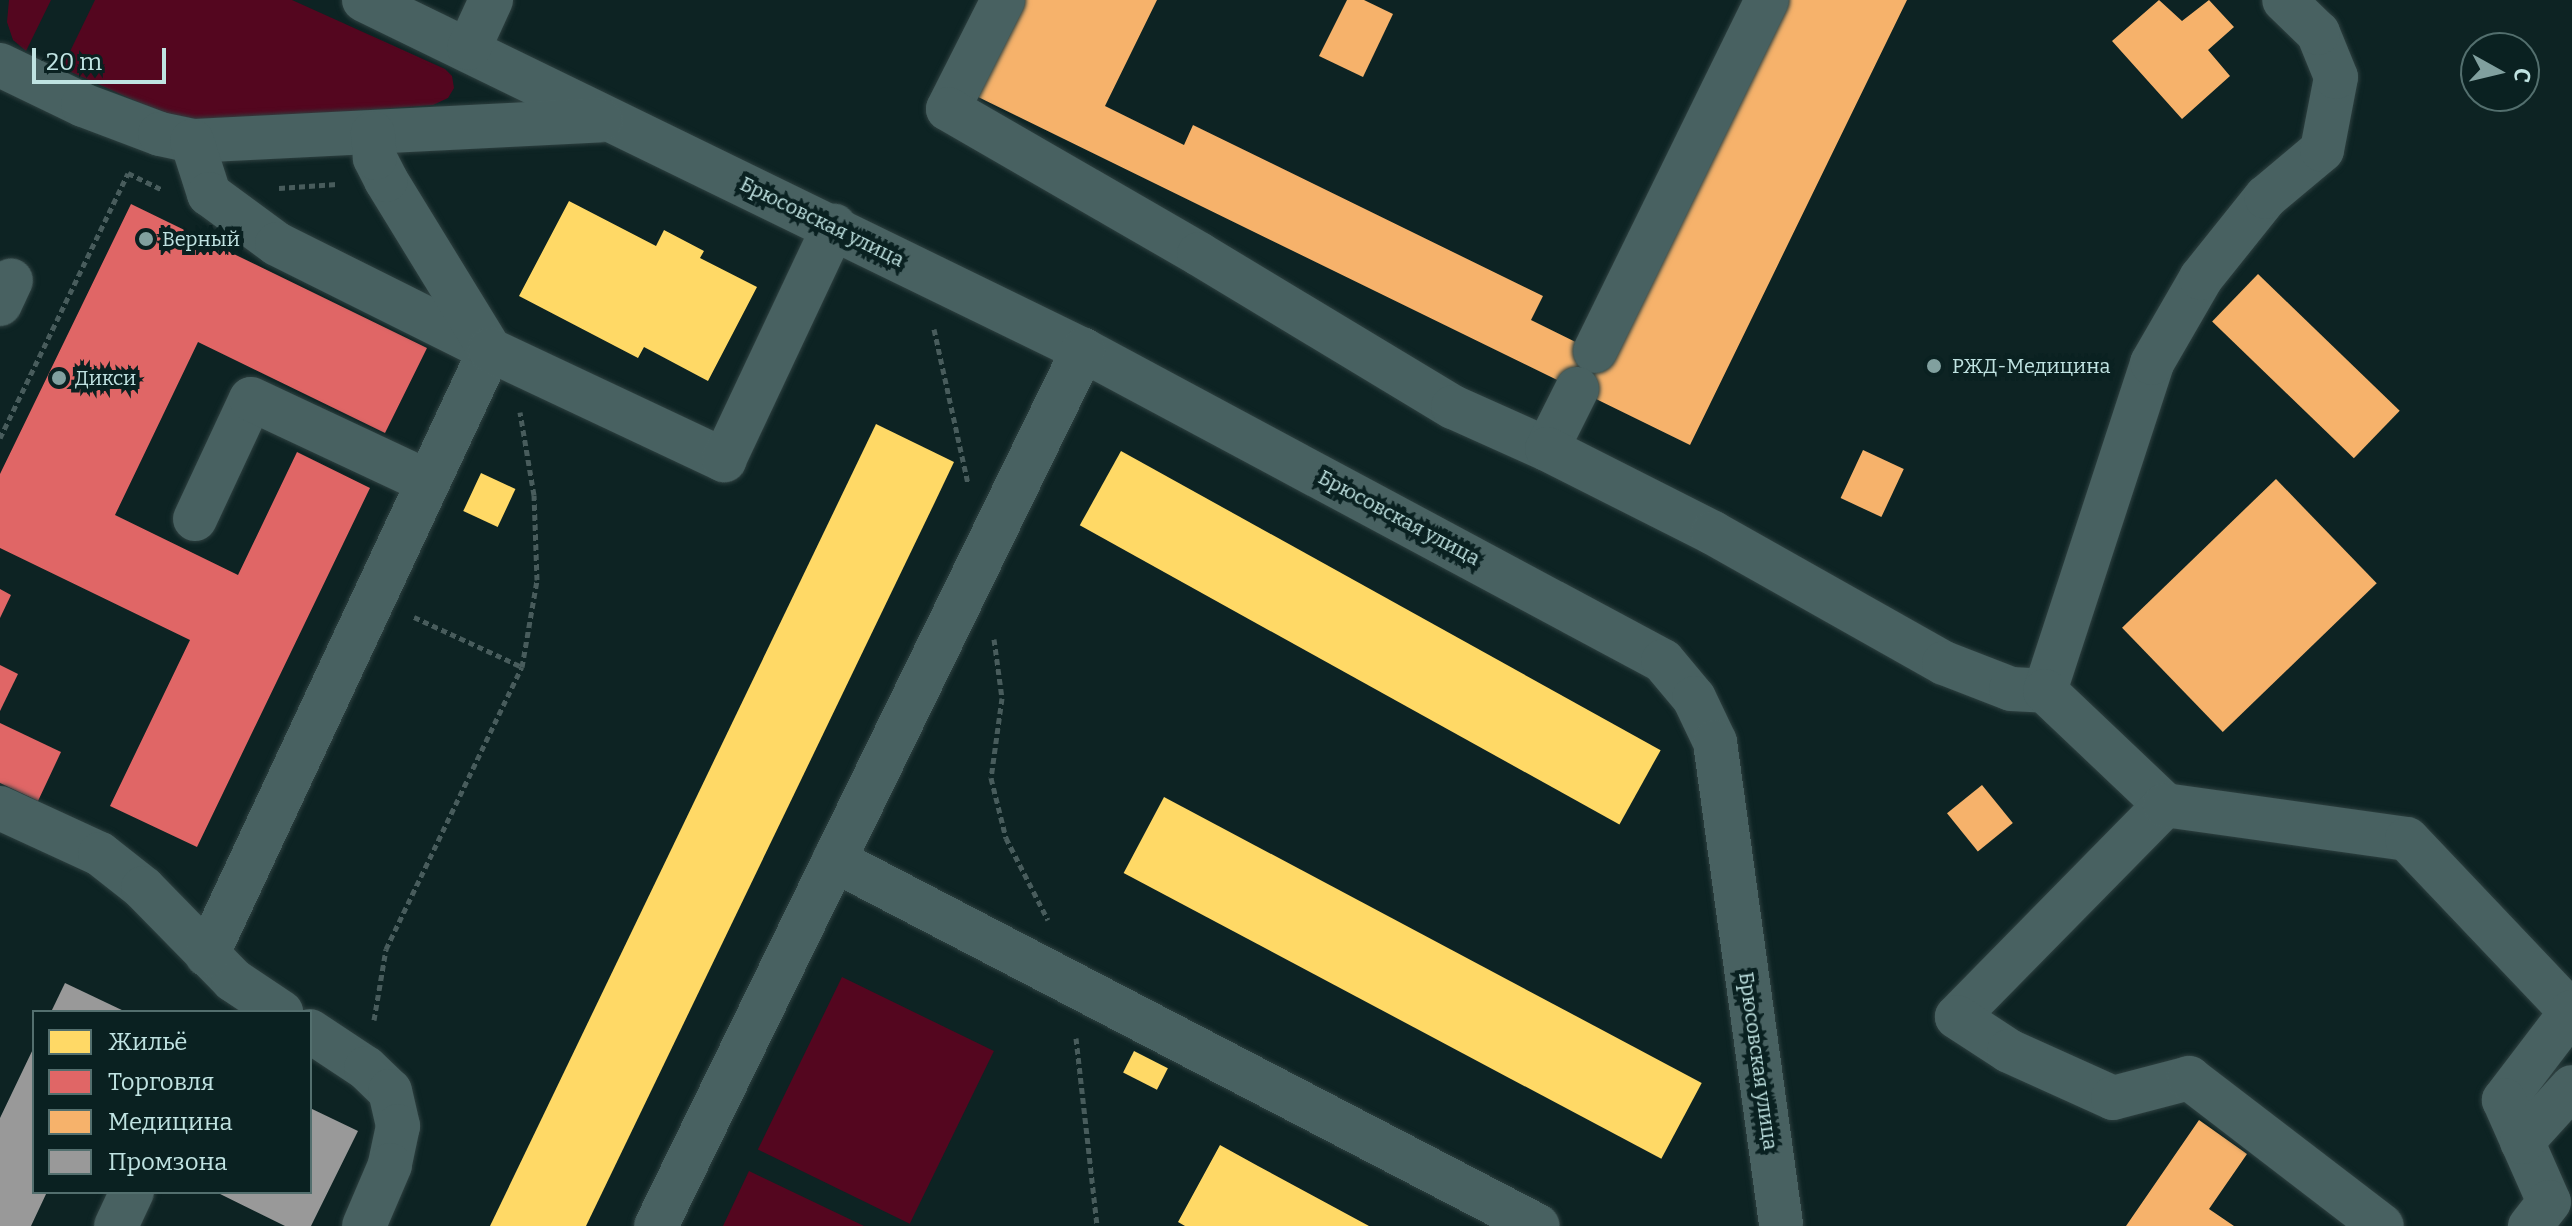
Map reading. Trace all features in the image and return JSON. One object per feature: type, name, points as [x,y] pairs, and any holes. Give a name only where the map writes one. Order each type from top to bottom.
[{"type":"street","name":"Брюсовская улица","points":[[364,0],[469,48],[607,120],[834,226],[1083,350],[1618,634],[1663,661],[1694,698],[1715,742],[1781,1226]]},
{"type":"street","points":[[469,48],[491,0]]},
{"type":"street","points":[[1003,0],[948,109],[1186,246],[1453,407],[1547,449],[1713,533],[1944,663],[2011,689],[2045,691],[2165,805],[2407,839],[2571,1012],[2504,1100],[2549,1202],[2530,1226]]},
{"type":"street","points":[[1547,449],[1767,0]]},
{"type":"street","points":[[2045,691],[2152,363],[2201,278],[2266,197],[2322,150],[2336,77],[2318,33],[2284,0]]},
{"type":"street","name":"Брюсовская улица","points":[[0,65],[83,105],[160,134],[192,141],[373,133],[500,122],[607,120]]},
{"type":"street","points":[[373,133],[375,158],[386,180],[490,350]]},
{"type":"street","points":[[192,141],[209,194],[277,244],[490,350],[724,460],[834,226]]},
{"type":"street","points":[[219,983],[374,598],[490,350]]},
{"type":"street","points":[[656,1226],[1083,350]]},
{"type":"street","points":[[195,519],[251,399],[428,482]]},
{"type":"street","points":[[2165,805],[1957,1017],[2009,1051],[2113,1098],[2189,1078],[2382,1226]]},
{"type":"street","points":[[0,808],[100,854],[143,888],[219,983],[277,1010]]},
{"type":"street","points":[[834,860],[1538,1226]]},
{"type":"street","points":[[312,1032],[366,1068],[390,1091],[398,1126],[390,1165],[364,1226]]},
{"type":"street","points":[[2522,1142],[2572,1087]]},
{"type":"street","points":[[116,1226],[131,1194]]},
{"type":"path","points":[[0,438],[63,305]]},
{"type":"path","points":[[932,320],[983,555]]},
{"type":"path","points":[[366,1068],[386,949],[522,667],[537,580],[534,495],[522,415],[490,350]]},
{"type":"path","points":[[374,598],[522,667]]},
{"type":"path","points":[[993,627],[1002,698],[991,778],[1006,838],[1041,901],[1068,979],[1088,1126],[1097,1226]]},
{"type":"shaded area","points":[[9,0],[51,0],[26,51],[13,40],[7,22]]},
{"type":"shaded area","points":[[95,0],[292,0],[445,69],[452,76],[454,88],[448,98],[433,105],[196,123],[167,115],[62,68]]},
{"type":"shaded area","points":[[842,977],[994,1051],[910,1224],[758,1150]]},
{"type":"shaded area","points":[[749,1171],[864,1226],[723,1226]]},
{"type":"building: Жильё","points":[[569,201],[656,246],[664,230],[704,251],[700,258],[757,287],[708,381],[644,347],[638,358],[519,296]]},
{"type":"building: Жильё","points":[[876,424],[954,462],[934,504],[586,1226],[490,1226]]},
{"type":"building: Жильё","points":[[1121,451],[1661,750],[1619,824],[1080,525]]},
{"type":"building: Жильё","points":[[481,473],[515,489],[498,527],[463,511]]},
{"type":"building: Жильё","points":[[1164,797],[1702,1083],[1661,1159],[1124,873]]},
{"type":"building: Жильё","points":[[1134,1051],[1168,1068],[1157,1090],[1123,1072]]},
{"type":"building: Жильё","points":[[1220,1145],[1369,1226],[1185,1226],[1178,1222]]},
{"type":"building: Торговля","points":[[131,204],[427,348],[385,433],[198,342],[115,515],[238,575],[297,452],[370,488],[197,847],[110,806],[190,640],[0,548],[0,474]]},
{"type":"building: Торговля","points":[[0,589],[11,595],[0,618]]},
{"type":"building: Торговля","points":[[0,665],[18,674],[0,711]]},
{"type":"building: Торговля","points":[[0,723],[61,752],[38,801],[0,783]]},
{"type":"building: Медицина","points":[[1023,0],[1157,0],[1105,106],[1184,145],[1193,125],[1543,296],[1531,320],[1606,357],[1780,0],[1907,0],[1690,445],[976,96]]},
{"type":"building: Медицина","points":[[1347,0],[1364,0],[1393,14],[1363,77],[1319,56]]},
{"type":"building: Медицина","points":[[2159,0],[2182,21],[2209,0],[2234,27],[2208,50],[2230,76],[2182,119],[2112,41]]},
{"type":"building: Медицина","points":[[2258,274],[2400,411],[2354,458],[2212,321]]},
{"type":"building: Медицина","points":[[1863,450],[1904,469],[1881,517],[1841,498]]},
{"type":"building: Медицина","points":[[2276,479],[2377,583],[2223,732],[2122,628]]},
{"type":"building: Медицина","points":[[1982,785],[2013,823],[1978,851],[1947,813]]},
{"type":"building: Медицина","points":[[2199,1120],[2247,1154],[2209,1209],[2234,1226],[2126,1226]]},
{"type":"building: Промзона","points":[[65,983],[122,1010],[52,1010]]},
{"type":"building: Промзона","points":[[32,1051],[32,1194],[46,1194],[31,1226],[0,1226],[0,1118]]},
{"type":"building: Промзона","points":[[312,1109],[358,1131],[311,1226],[285,1226],[220,1194],[312,1194]]},
{"type":"place","name":"Верный","points":[[146,239]]},
{"type":"place","name":"РЖД-Медицина","points":[[1934,366]]},
{"type":"place","name":"Дикси","points":[[59,378]]}]
